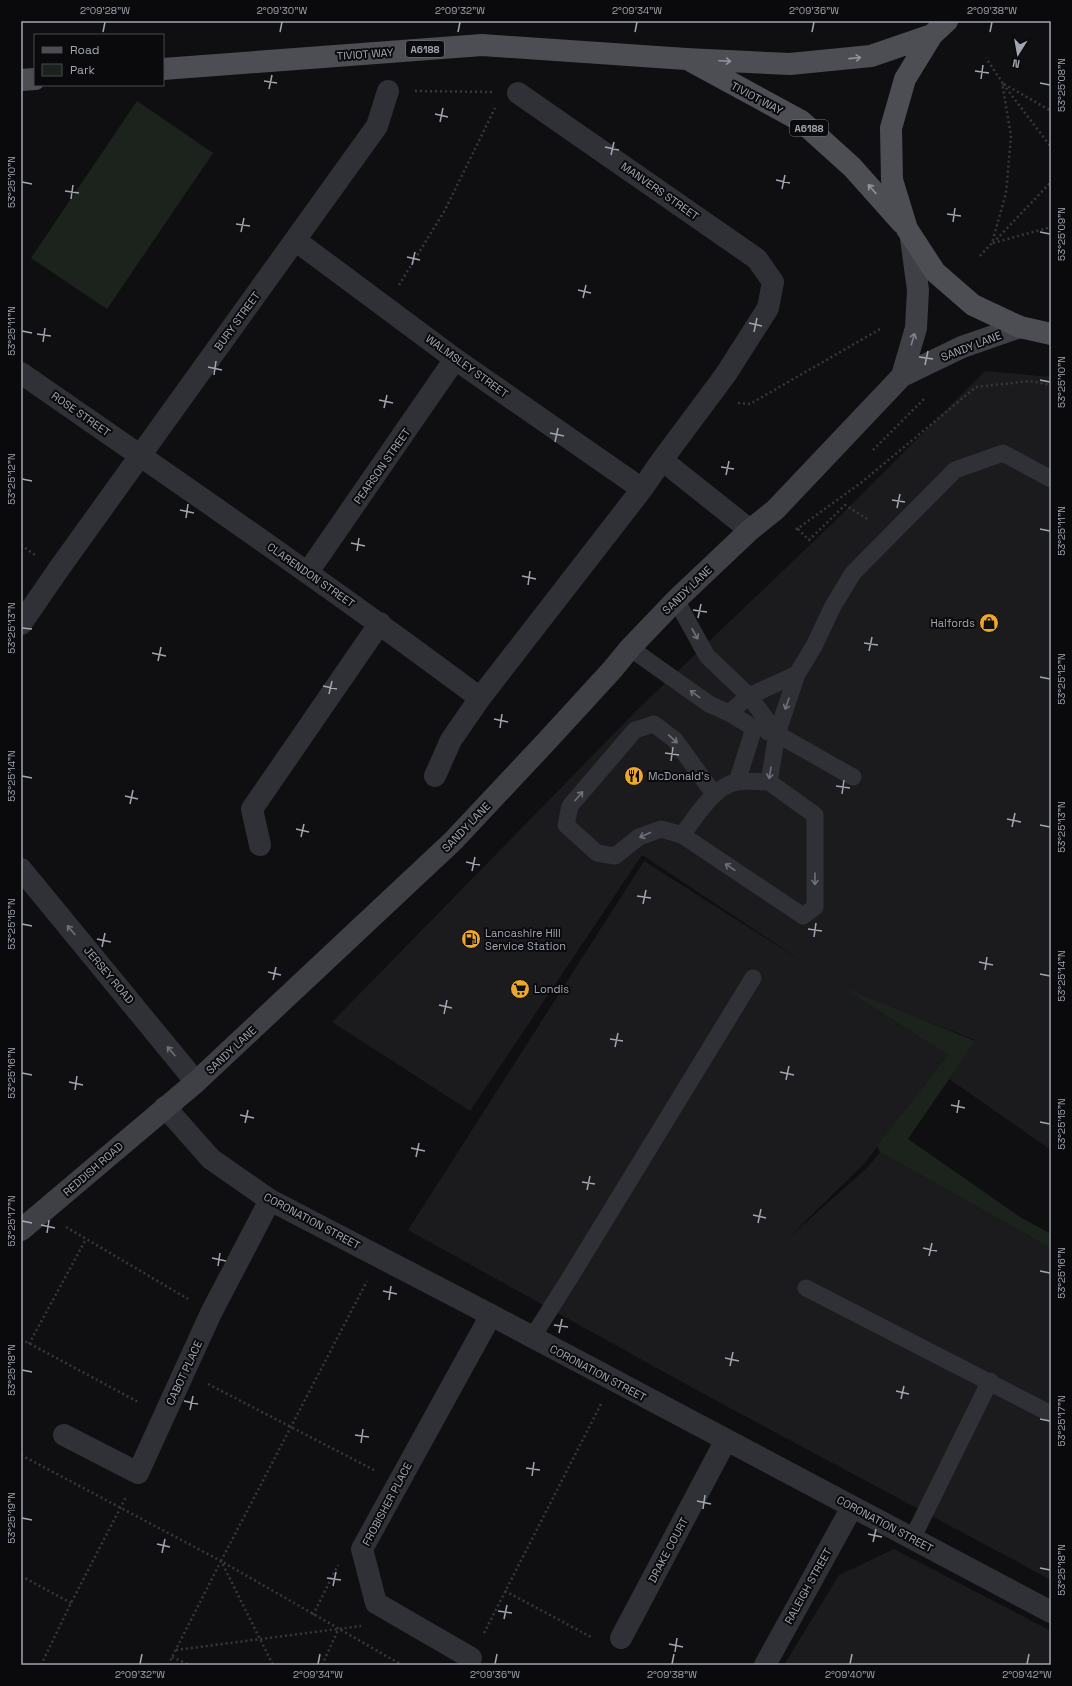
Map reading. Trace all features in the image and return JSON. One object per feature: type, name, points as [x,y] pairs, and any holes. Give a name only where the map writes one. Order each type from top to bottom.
[{"type":"main road","name":"TIVIOT WAY","points":[[164,69],[482,45],[686,59],[790,64],[871,56],[940,28]]},
{"type":"main road","points":[[940,28],[905,79],[891,128],[892,180],[909,233],[935,272],[973,306],[1020,327],[1051,334]]},
{"type":"main road","name":"TIVIOT WAY","points":[[686,59],[800,121],[852,166],[909,233]]},
{"type":"main road","points":[[21,80],[34,79]]},
{"type":"main road","name":"SANDY LANE","points":[[902,376],[916,328],[918,290],[909,233]]},
{"type":"main road","name":"SANDY LANE","points":[[165,1107],[196,1082],[453,841],[551,738],[630,648],[676,600],[750,530],[775,510],[902,376],[962,347],[1020,327]]},
{"type":"main road","name":"REDDISH ROAD","points":[[21,1230],[165,1107]]},
{"type":"street","name":"BURY STREET","points":[[21,624],[377,126],[388,91]]},
{"type":"street","name":"MANVERS STREET","points":[[510,93],[757,259],[773,282],[768,308],[707,401]]},
{"type":"street","name":"WALMSLEY STREET","points":[[295,240],[455,359],[642,489]]},
{"type":"street","name":"PEARSON STREET","points":[[308,572],[455,359]]},
{"type":"street","name":"ROSE STREET","points":[[21,373],[140,456]]},
{"type":"street","points":[[435,776],[450,740],[480,698],[642,489],[707,401]]},
{"type":"street","name":"CLARENDON STREET","points":[[140,456],[380,623],[480,698]]},
{"type":"street","points":[[662,460],[750,530]]},
{"type":"street","points":[[260,845],[252,809],[380,623]]},
{"type":"street","name":"JERSEY ROAD","points":[[21,869],[196,1082]]},
{"type":"street","name":"CORONATION STREET","points":[[165,1107],[211,1159],[270,1200],[1051,1612]]},
{"type":"street","name":"CABOT PLACE","points":[[138,1473],[212,1313],[270,1200]]},
{"type":"street","name":"FROBISHER PLACE","points":[[471,1658],[376,1603],[362,1549],[490,1315]]},
{"type":"street","points":[[64,1435],[138,1473]]},
{"type":"street","name":"DRAKE COURT","points":[[621,1638],[726,1440]]},
{"type":"street","name":"RALEIGH STREET","points":[[765,1665],[852,1507]]},
{"type":"lane","points":[[769,782],[777,734],[797,674],[814,646],[833,606],[853,573],[954,470],[1003,454],[1051,479]]},
{"type":"lane","points":[[676,600],[707,656],[749,696],[777,734]]},
{"type":"lane","points":[[630,648],[709,704],[754,728],[777,734],[853,777]]},
{"type":"lane","points":[[728,713],[749,696],[797,674]]},
{"type":"lane","points":[[682,834],[714,794],[736,782],[769,782],[814,815],[815,907],[803,916],[682,834],[661,829],[640,838],[615,856],[597,853],[566,825],[570,806],[636,730],[654,724],[675,740],[714,794]]},
{"type":"lane","points":[[736,782],[754,728]]},
{"type":"lane","points":[[532,1338],[580,1263],[753,978]]},
{"type":"lane","points":[[806,1288],[990,1381],[1051,1414]]},
{"type":"lane","points":[[912,1539],[990,1381]]},
{"type":"path","points":[[986,58],[1002,82],[1051,147]]},
{"type":"path","points":[[1002,82],[1051,111]]},
{"type":"path","points":[[992,244],[1006,193],[1011,136],[1002,82]]},
{"type":"path","points":[[385,307],[445,210],[510,93],[388,91]]},
{"type":"path","points":[[980,256],[1051,182]]},
{"type":"path","points":[[992,244],[1051,227]]},
{"type":"path","points":[[707,401],[750,404],[880,329]]},
{"type":"path","points":[[797,529],[862,482],[976,387],[1030,381],[1051,385]]},
{"type":"path","points":[[868,455],[927,396]]},
{"type":"path","points":[[775,510],[809,540],[845,505],[891,533]]},
{"type":"path","points":[[797,529],[814,512]]},
{"type":"path","points":[[42,1212],[212,1313]]},
{"type":"path","points":[[29,1344],[86,1239]]},
{"type":"path","points":[[168,1665],[380,1257]]},
{"type":"path","points":[[21,1339],[164,1416]]},
{"type":"path","points":[[184,1372],[398,1482]]},
{"type":"path","points":[[471,1658],[613,1381]]},
{"type":"path","points":[[21,1456],[121,1507],[402,1665]]},
{"type":"path","points":[[41,1665],[70,1603],[138,1473]]},
{"type":"path","points":[[313,1615],[341,1558],[362,1549]]},
{"type":"path","points":[[221,1562],[273,1665]]},
{"type":"path","points":[[21,1576],[70,1603]]},
{"type":"path","points":[[505,1591],[594,1639]]},
{"type":"path","points":[[175,1650],[369,1625],[398,1616]]},
{"type":"path","points":[[322,1665],[338,1629]]},
{"type":"path","points":[[172,1657],[190,1665]]},
{"type":"shaded area","points":[[985,371],[1051,377],[1051,1150],[949,1079],[975,1040],[847,990],[948,1055],[864,1164],[787,1239],[867,1168],[880,1152],[1051,1248],[1051,1580],[700,1392],[408,1230],[644,861],[803,962],[642,855],[470,1111],[332,1022],[637,710],[835,521]]},
{"type":"shaded area","points":[[894,1549],[1051,1631],[1051,1665],[784,1665],[839,1575]]},
{"type":"green space","points":[[137,101],[213,153],[107,309],[31,258]]},
{"type":"green space","points":[[842,987],[975,1041],[908,1139],[1020,1217],[1051,1234],[1051,1248],[880,1152],[877,1146],[948,1055]]},
{"type":"place","name":"Halfords","points":[[989,623]]},
{"type":"place","name":"McDonald's","points":[[634,776]]},
{"type":"place","name":"Lancashire Hill Service Station","points":[[471,939]]},
{"type":"place","name":"Londis","points":[[520,989]]}]
